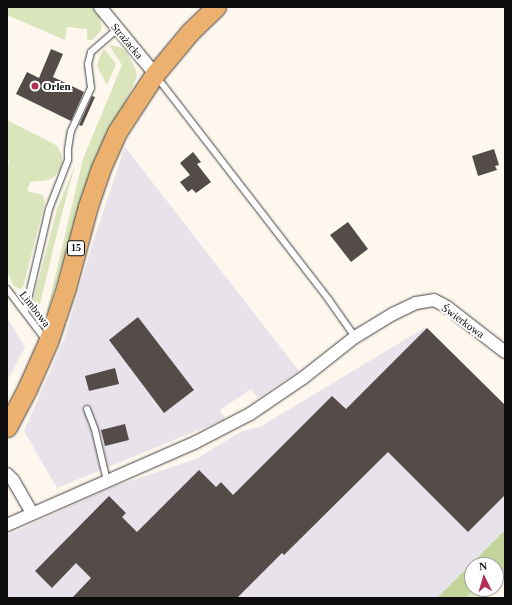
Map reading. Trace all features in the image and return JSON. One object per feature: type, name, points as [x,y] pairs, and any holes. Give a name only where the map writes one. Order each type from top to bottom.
[{"type":"main road","name":"15","points":[[7,427],[27,389],[48,342],[63,296],[88,206],[101,168],[117,132],[155,74],[190,32],[216,7]]},
{"type":"street","name":"Strażacka","points":[[100,7],[155,74]]},
{"type":"street","name":"Świerkowa","points":[[355,337],[410,306],[434,300],[447,307],[505,352]]},
{"type":"street","points":[[7,525],[196,442],[250,414],[303,378],[355,337]]},
{"type":"street","points":[[7,474],[13,480],[32,513]]},
{"type":"lane","points":[[25,312],[49,209],[68,160],[71,131],[91,88],[88,64],[91,52],[117,29]]},
{"type":"lane","points":[[155,74],[329,300],[355,337]]},
{"type":"lane","name":"Limbowa","points":[[7,289],[48,342]]},
{"type":"lane","points":[[87,409],[95,430],[107,481]]},
{"type":"shaded area","points":[[125,147],[299,371],[258,398],[251,389],[220,410],[225,419],[57,488],[24,431],[65,337],[93,242]]},
{"type":"shaded area","points":[[7,318],[25,347],[7,381]]},
{"type":"shaded area","points":[[426,327],[505,405],[505,530],[478,557],[464,557],[464,571],[437,598],[7,598],[7,535],[115,486],[196,459],[242,431],[260,427]]},
{"type":"green space","points":[[7,7],[91,7],[99,16],[102,27],[100,32],[92,40],[87,40],[87,29],[67,27],[65,40],[7,15]]},
{"type":"green space","points":[[109,45],[119,47],[127,52],[136,70],[137,77],[90,177],[45,319],[83,159],[122,65]]},
{"type":"green space","points":[[104,49],[116,64],[107,85],[97,66]]},
{"type":"green space","points":[[7,120],[54,144],[58,147],[62,156],[60,169],[54,177],[48,180],[30,182],[27,191],[43,195],[45,202],[23,287],[20,289],[13,285],[7,270],[7,172],[9,162],[7,155]]},
{"type":"green space","points":[[75,165],[37,317],[33,309],[34,297],[57,209]]},
{"type":"green space","points":[[505,530],[505,578],[504,579],[504,557],[478,557]]},
{"type":"green space","points":[[464,571],[464,597],[467,597],[466,598],[437,598]]},
{"type":"green space","points":[[467,597],[488,597],[487,598],[466,598]]},
{"type":"building","points":[[51,49],[63,54],[53,77],[84,92],[71,121],[16,94],[27,72],[39,78]]},
{"type":"building","points":[[92,96],[95,97],[82,126],[79,125]]},
{"type":"building","points":[[494,149],[499,165],[495,166],[497,170],[478,176],[472,156]]},
{"type":"building","points":[[193,152],[201,162],[197,164],[211,182],[196,193],[192,189],[188,192],[180,182],[190,175],[180,163]]},
{"type":"building","points":[[348,222],[368,249],[351,262],[330,235]]},
{"type":"building","points":[[138,317],[194,390],[164,413],[109,340]]},
{"type":"building","points":[[427,328],[505,405],[505,495],[468,532],[388,452],[284,555],[282,553],[237,598],[72,598],[91,578],[76,563],[52,588],[35,571],[109,496],[126,513],[122,517],[137,532],[199,470],[216,487],[221,482],[233,495],[332,396],[346,409]]},
{"type":"building","points":[[115,368],[119,384],[89,391],[85,376]]},
{"type":"building","points":[[125,424],[129,440],[105,446],[101,430]]},
{"type":"place","name":"Orlen","points":[[35,86]]}]
